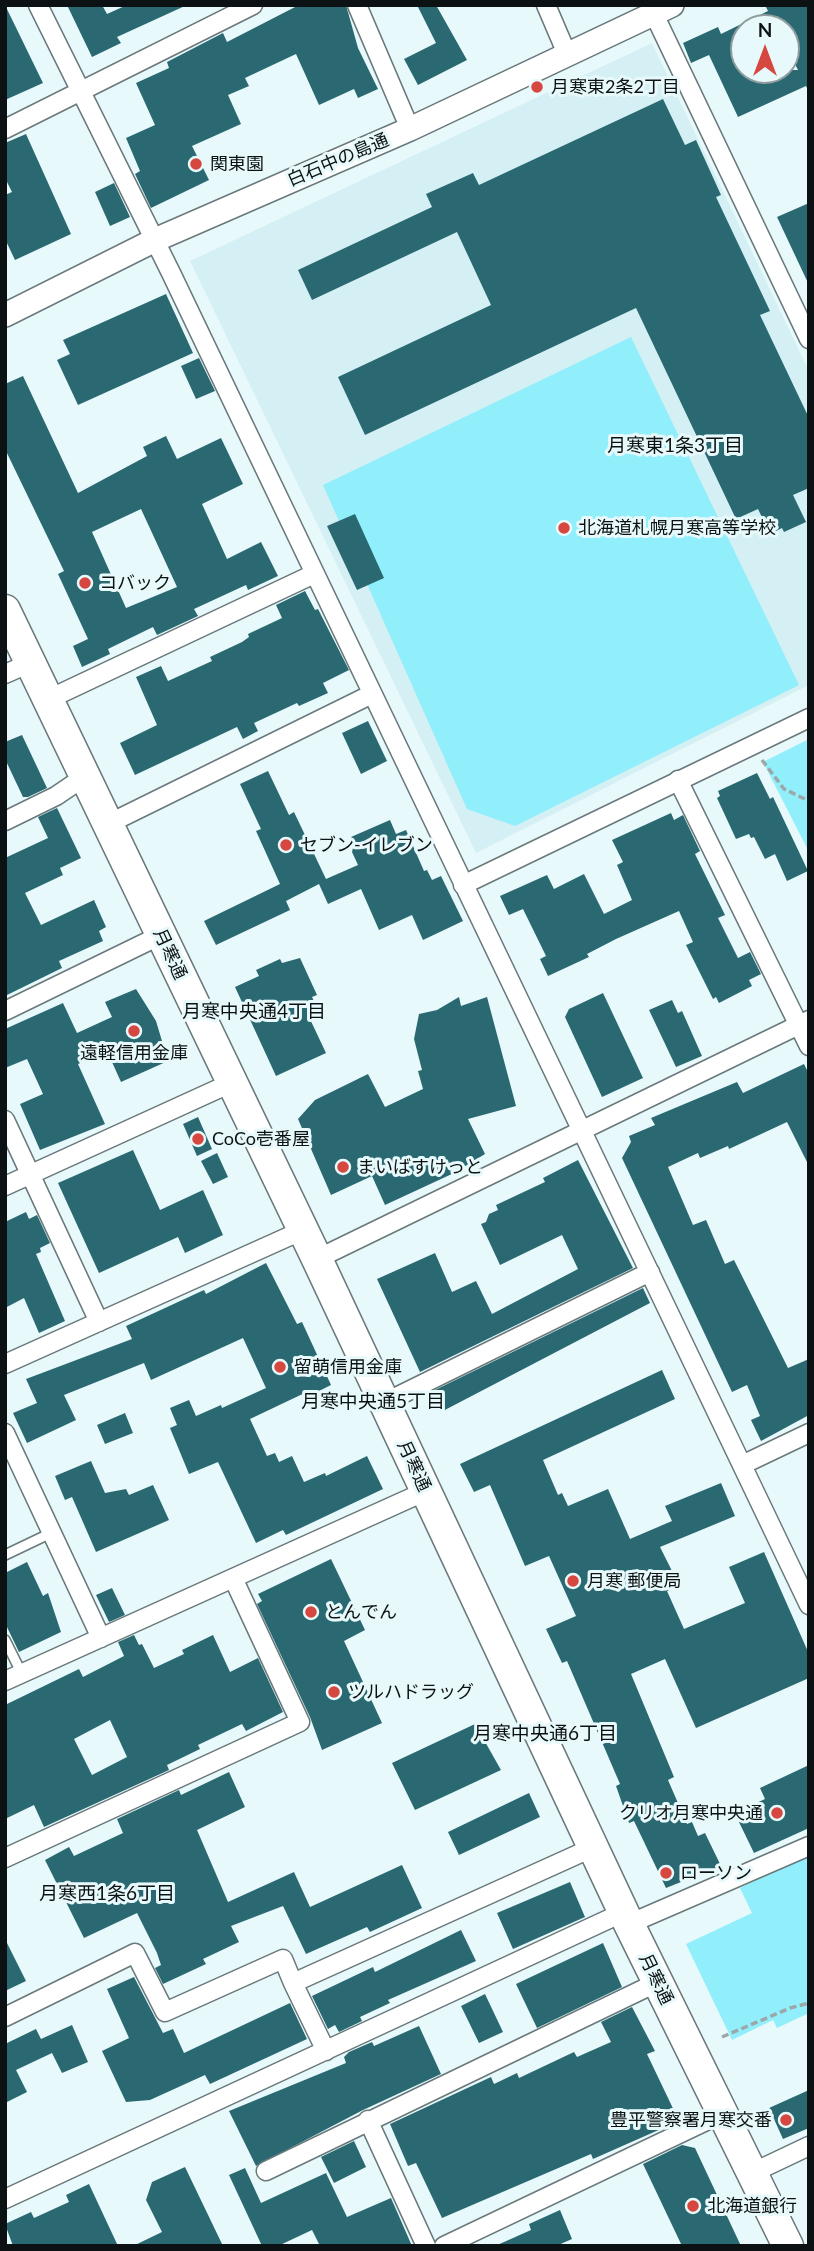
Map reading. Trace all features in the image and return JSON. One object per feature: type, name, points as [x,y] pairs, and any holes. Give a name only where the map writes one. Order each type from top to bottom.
[{"type":"highway","name":"月寒通","points":[[5,610],[18,669],[49,699],[87,775],[627,1918],[788,2246]]},
{"type":"street","points":[[38,5],[155,240],[809,1605]]},
{"type":"street","points":[[5,130],[253,5]]},
{"type":"street","points":[[357,5],[410,129]]},
{"type":"street","points":[[546,5],[567,54]]},
{"type":"street","points":[[663,10],[809,339]]},
{"type":"street","name":"白石中の島通","points":[[5,316],[155,240],[410,129],[663,10]]},
{"type":"street","points":[[49,699],[314,574]]},
{"type":"street","points":[[108,824],[372,694]]},
{"type":"street","points":[[463,885],[809,718]]},
{"type":"street","points":[[5,821],[56,796],[87,775]]},
{"type":"street","points":[[678,780],[804,1023],[809,1046]]},
{"type":"street","points":[[5,1011],[161,935]]},
{"type":"street","points":[[317,1259],[804,1023]]},
{"type":"street","points":[[5,1186],[231,1083]]},
{"type":"street","points":[[5,1120],[99,1322]]},
{"type":"street","points":[[5,1364],[301,1231]]},
{"type":"street","points":[[384,1403],[650,1272]]},
{"type":"street","points":[[5,1433],[101,1638]]},
{"type":"street","points":[[742,1465],[809,1433]]},
{"type":"street","points":[[5,1681],[426,1491]]},
{"type":"street","points":[[5,1858],[300,1722],[233,1578]]},
{"type":"street","points":[[5,2199],[326,2050],[627,1918],[809,1846]]},
{"type":"street","points":[[293,1983],[594,1847]]},
{"type":"street","points":[[5,2017],[135,1953],[165,2012],[283,1959],[326,2050]]},
{"type":"street","points":[[266,2171],[658,1982]]},
{"type":"street","points":[[444,2246],[723,2113]]},
{"type":"street","points":[[368,2120],[426,2246]]},
{"type":"street","points":[[752,2173],[809,2146]]},
{"type":"lane","points":[[5,1555],[51,1533]]},
{"type":"lane","points":[[5,1640],[22,1674]]},
{"type":"path","points":[[762,758],[784,789],[809,801]]},
{"type":"path","points":[[722,2037],[790,2008],[807,2003],[809,2010]]},
{"type":"shaded area","name":"北海道札幌月寒高等学校","points":[[652,43],[809,371],[809,685],[476,853],[190,261]]},
{"type":"shaded area","points":[[631,337],[799,685],[515,826],[467,809],[323,485]]},
{"type":"shaded area","points":[[809,739],[809,852],[763,762]]},
{"type":"shaded area","points":[[809,1855],[809,2013],[777,2028],[773,2020],[732,2040],[686,1944],[752,1913],[740,1888]]},
{"type":"building","points":[[5,5],[43,83],[5,100]]},
{"type":"building","points":[[67,5],[102,5],[107,14],[127,5],[187,5],[117,37],[121,43],[92,57]]},
{"type":"building","points":[[299,5],[346,5],[358,48],[378,89],[358,98],[354,89],[319,105],[296,54],[245,78],[249,86],[228,95],[241,124],[192,146],[209,180],[151,208],[135,174],[140,171],[126,138],[155,125],[136,83],[169,68],[167,62],[223,33],[227,42]]},
{"type":"building","points":[[417,5],[436,5],[467,60],[418,85],[404,59],[436,43]]},
{"type":"building","points":[[765,5],[809,5],[809,92],[806,86],[738,117],[709,55],[691,63],[683,43],[718,27],[721,34],[730,30],[730,84],[800,84],[800,14],[762,14],[768,11]]},
{"type":"building","points":[[663,99],[685,145],[696,140],[721,195],[716,197],[770,311],[760,315],[809,418],[809,488],[793,495],[806,522],[784,532],[782,528],[770,534],[758,509],[736,519],[636,308],[365,435],[338,377],[491,305],[457,232],[312,300],[298,270],[432,207],[426,194],[473,173],[479,185]]},
{"type":"building","points":[[26,134],[71,234],[15,260],[5,239],[5,195],[12,192],[5,178],[5,143]]},
{"type":"building","points":[[114,183],[130,217],[110,226],[95,192]]},
{"type":"building","points":[[809,203],[809,285],[777,217]]},
{"type":"building","points":[[166,294],[193,353],[78,405],[57,360],[70,354],[63,340]]},
{"type":"building","points":[[199,358],[215,391],[196,399],[181,366]]},
{"type":"building","points":[[23,376],[78,493],[147,456],[143,447],[166,436],[177,459],[221,438],[243,484],[202,504],[227,559],[261,542],[278,576],[248,590],[246,585],[194,609],[198,616],[157,635],[153,627],[108,649],[110,654],[82,667],[73,646],[88,639],[58,574],[64,571],[5,449],[5,384]],"holes":[[[141,509],[177,587],[126,608],[92,532]]]},
{"type":"building","points":[[355,514],[384,578],[357,590],[327,526]]},
{"type":"building","points":[[305,591],[315,610],[318,609],[349,670],[323,683],[328,693],[299,706],[297,703],[254,723],[258,731],[243,739],[237,727],[135,775],[120,743],[157,725],[136,677],[161,666],[168,681],[212,661],[210,657],[242,642],[249,637],[248,634],[282,618],[276,605]]},
{"type":"building","points":[[368,721],[387,761],[361,774],[342,733]]},
{"type":"building","points":[[22,735],[47,788],[28,797],[23,797],[5,759],[5,742]]},
{"type":"building","points":[[268,771],[289,815],[294,812],[326,879],[358,865],[352,852],[354,844],[351,837],[390,820],[396,834],[406,830],[424,871],[427,870],[432,880],[441,876],[463,921],[423,940],[412,915],[379,930],[361,889],[328,904],[319,884],[286,901],[290,910],[216,945],[204,921],[280,884],[256,831],[261,829],[240,784]]},
{"type":"building","points":[[757,773],[770,799],[773,797],[808,871],[787,881],[775,854],[765,859],[754,837],[751,838],[749,834],[736,839],[717,798],[720,796],[718,791]]},
{"type":"building","points":[[57,808],[81,858],[60,868],[63,875],[25,893],[41,925],[94,900],[106,927],[99,931],[103,941],[59,961],[62,968],[5,996],[5,858],[48,838],[38,817]]},
{"type":"building","points":[[671,813],[674,820],[683,815],[700,851],[695,854],[725,915],[718,918],[738,958],[750,952],[761,974],[749,980],[752,986],[719,1003],[716,997],[713,999],[686,945],[693,942],[679,911],[616,939],[587,954],[589,957],[548,976],[540,959],[546,956],[523,909],[509,915],[500,896],[547,875],[554,889],[584,874],[604,914],[632,900],[617,865],[623,862],[612,840]]},
{"type":"building","points":[[300,958],[317,995],[312,997],[319,1012],[309,1017],[326,1053],[276,1076],[235,987],[259,976],[256,970],[280,959],[282,963]]},
{"type":"building","points":[[136,989],[156,1021],[168,1061],[121,1082],[107,1051],[78,1064],[105,1124],[40,1150],[20,1104],[43,1094],[27,1059],[5,1068],[5,1029],[63,1003],[77,1033],[112,1017],[105,1002]]},
{"type":"building","points":[[603,993],[643,1078],[602,1097],[565,1017],[569,1009]]},
{"type":"building","points":[[459,997],[461,1006],[487,997],[516,1106],[468,1119],[485,1154],[454,1173],[385,1205],[372,1176],[331,1195],[298,1119],[315,1100],[368,1074],[385,1107],[423,1089],[418,1071],[422,1070],[414,1039],[419,1014],[437,1010]]},
{"type":"building","points":[[672,1000],[678,1013],[682,1011],[702,1056],[676,1067],[649,1010]]},
{"type":"building","points":[[804,1064],[809,1074],[809,1166],[787,1122],[729,1149],[728,1146],[700,1158],[698,1153],[668,1167],[693,1225],[706,1220],[725,1264],[734,1260],[788,1368],[809,1359],[809,1415],[761,1441],[751,1420],[760,1416],[747,1385],[732,1392],[622,1158],[631,1142],[629,1136],[655,1125],[651,1118],[737,1082],[743,1093]]},
{"type":"building","points":[[198,1117],[212,1149],[197,1156],[183,1124]]},
{"type":"building","points":[[133,1150],[160,1210],[203,1190],[223,1235],[185,1253],[178,1237],[99,1273],[58,1183]]},
{"type":"building","points":[[217,1153],[228,1177],[213,1184],[201,1161]]},
{"type":"building","points":[[578,1160],[633,1268],[420,1372],[377,1279],[435,1253],[452,1292],[476,1281],[492,1314],[578,1269],[562,1235],[500,1265],[481,1224],[486,1222],[489,1214],[498,1210],[496,1205],[545,1182],[543,1178]]},
{"type":"building","points":[[26,1212],[29,1219],[37,1215],[50,1243],[40,1248],[41,1252],[36,1254],[65,1321],[39,1333],[24,1298],[5,1308],[5,1222]]},
{"type":"building","points":[[266,1263],[297,1324],[302,1322],[331,1385],[313,1394],[311,1390],[250,1419],[267,1456],[275,1453],[279,1462],[292,1456],[304,1482],[325,1473],[326,1476],[367,1456],[383,1489],[286,1535],[283,1530],[256,1543],[218,1462],[189,1474],[170,1428],[177,1425],[170,1408],[189,1400],[196,1416],[221,1405],[222,1408],[266,1388],[243,1338],[151,1380],[144,1363],[64,1395],[76,1420],[27,1443],[13,1413],[37,1403],[26,1379],[132,1339],[126,1326],[204,1290],[206,1294]]},
{"type":"building","points":[[643,1288],[650,1303],[441,1412],[431,1392]]},
{"type":"building","points":[[662,1370],[675,1399],[543,1460],[558,1495],[562,1493],[568,1506],[608,1489],[630,1539],[672,1521],[665,1506],[721,1483],[735,1516],[660,1547],[675,1577],[671,1579],[674,1588],[667,1591],[684,1629],[745,1603],[729,1567],[764,1552],[809,1654],[809,1678],[696,1728],[665,1659],[631,1674],[674,1777],[668,1780],[687,1824],[692,1822],[698,1836],[705,1833],[721,1866],[666,1888],[634,1821],[629,1823],[616,1786],[620,1784],[567,1661],[562,1663],[546,1629],[576,1616],[549,1556],[525,1566],[490,1485],[474,1492],[460,1464]]},
{"type":"building","points":[[125,1413],[133,1433],[105,1444],[97,1425]]},
{"type":"building","points":[[91,1461],[105,1493],[126,1489],[129,1495],[153,1485],[169,1520],[96,1552],[72,1497],[65,1500],[55,1476]]},
{"type":"building","points":[[331,1559],[365,1630],[344,1641],[382,1723],[322,1750],[310,1717],[257,1604],[262,1601],[258,1594]]},
{"type":"building","points":[[27,1562],[43,1596],[48,1593],[61,1632],[19,1652],[5,1623],[5,1573]]},
{"type":"building","points":[[112,1588],[125,1615],[109,1622],[96,1595]]},
{"type":"building","points":[[134,1635],[139,1645],[142,1644],[154,1668],[184,1654],[182,1650],[213,1635],[230,1672],[258,1658],[283,1712],[246,1731],[242,1724],[198,1745],[200,1749],[167,1765],[169,1770],[44,1827],[34,1805],[5,1819],[5,1705],[79,1669],[83,1677],[124,1656],[118,1642]],"holes":[[[110,1720],[127,1757],[92,1775],[74,1739]]]},
{"type":"building","points":[[475,1724],[501,1770],[415,1810],[392,1763]]},
{"type":"building","name":"クリオ月寒中央通","points":[[809,1765],[809,1828],[754,1853],[738,1820],[752,1805],[765,1799],[760,1788]]},
{"type":"building","points":[[229,1772],[245,1807],[197,1830],[228,1902],[294,1872],[310,1907],[402,1865],[422,1908],[370,1932],[367,1927],[306,1954],[283,1906],[231,1926],[239,1942],[203,1959],[206,1964],[163,1984],[155,1968],[161,1965],[157,1953],[137,1913],[84,1938],[45,1860],[69,1847],[74,1856],[123,1833],[117,1819],[179,1790],[181,1795]]},
{"type":"building","points":[[529,1793],[540,1817],[459,1855],[448,1832]]},
{"type":"building","points":[[570,1882],[585,1917],[513,1949],[497,1913]]},
{"type":"building","points":[[461,1930],[476,1961],[388,2000],[390,2003],[360,2017],[362,2021],[339,2032],[335,2025],[328,2029],[312,1996],[373,1967],[375,1972]]},
{"type":"building","points":[[5,1939],[26,1981],[5,1991]]},
{"type":"building","points":[[603,1943],[622,1987],[537,2028],[516,1984]]},
{"type":"building","points":[[134,1977],[163,2033],[173,2029],[184,2053],[290,2003],[307,2039],[210,2084],[205,2075],[150,2100],[126,2102],[102,2051],[129,2038],[107,1989]]},
{"type":"building","points":[[485,1994],[503,2032],[479,2043],[461,2006]]},
{"type":"building","points":[[632,2007],[655,2051],[647,2054],[679,2121],[593,2159],[591,2154],[442,2218],[416,2163],[408,2166],[390,2124],[491,2077],[494,2084],[517,2073],[519,2078],[574,2052],[577,2057],[611,2042],[601,2022]]},
{"type":"building","points":[[72,2025],[88,2062],[62,2073],[52,2053],[16,2070],[27,2092],[5,2103],[5,2044],[36,2029],[41,2039]]},
{"type":"building","points":[[419,2026],[441,2074],[363,2110],[256,2166],[229,2111],[346,2063],[344,2057],[349,2052],[372,2042],[374,2046]]},
{"type":"building","points":[[809,2090],[809,2128],[783,2139],[769,2108]]},
{"type":"building","points":[[354,2141],[366,2167],[334,2183],[321,2157]]},
{"type":"building","name":"北海道銀行","points":[[682,2145],[695,2148],[741,2246],[682,2246],[643,2164]]},
{"type":"building","points":[[185,2167],[223,2246],[133,2246],[162,2232],[146,2200],[152,2182]]},
{"type":"building","points":[[245,2168],[261,2203],[326,2173],[347,2217],[391,2198],[412,2246],[320,2246],[312,2230],[278,2246],[262,2246],[229,2175]]},
{"type":"building","points":[[89,2184],[118,2246],[13,2246],[5,2224],[31,2212],[34,2218],[69,2202],[66,2195]]},
{"type":"building","points":[[560,2210],[572,2239],[556,2246],[495,2246],[531,2230],[529,2224]]},
{"type":"place","name":"月寒東2条2丁目","points":[[537,87]]},
{"type":"place","name":"関東園","points":[[196,164]]},
{"type":"place","name":"北海道札幌月寒高等学校","points":[[564,528]]},
{"type":"place","name":"コバック","points":[[85,583]]},
{"type":"place","name":"セブン-イレブン","points":[[286,845]]},
{"type":"place","name":"遠軽信用金庫","points":[[134,1031]]},
{"type":"place","name":"CoCo壱番屋","points":[[198,1139]]},
{"type":"place","name":"まいばすけっと","points":[[343,1167]]},
{"type":"place","name":"留萌信用金庫","points":[[280,1367]]},
{"type":"place","name":"月寒 郵便局","points":[[573,1581]]},
{"type":"place","name":"とんでん","points":[[311,1612]]},
{"type":"place","name":"ツルハドラッグ","points":[[334,1692]]},
{"type":"place","name":"クリオ月寒中央通","points":[[777,1813]]},
{"type":"place","name":"ローソン","points":[[666,1873]]},
{"type":"place","name":"豊平警察署月寒交番","points":[[786,2120]]},
{"type":"place","name":"北海道銀行","points":[[693,2206]]},
{"type":"district","name":"月寒東1条3丁目","points":[[675,446]]},
{"type":"district","name":"月寒中央通4丁目","points":[[254,1012]]},
{"type":"district","name":"月寒中央通5丁目","points":[[373,1402]]},
{"type":"district","name":"月寒中央通6丁目","points":[[545,1734]]},
{"type":"district","name":"月寒西1条6丁目","points":[[107,1894]]}]
